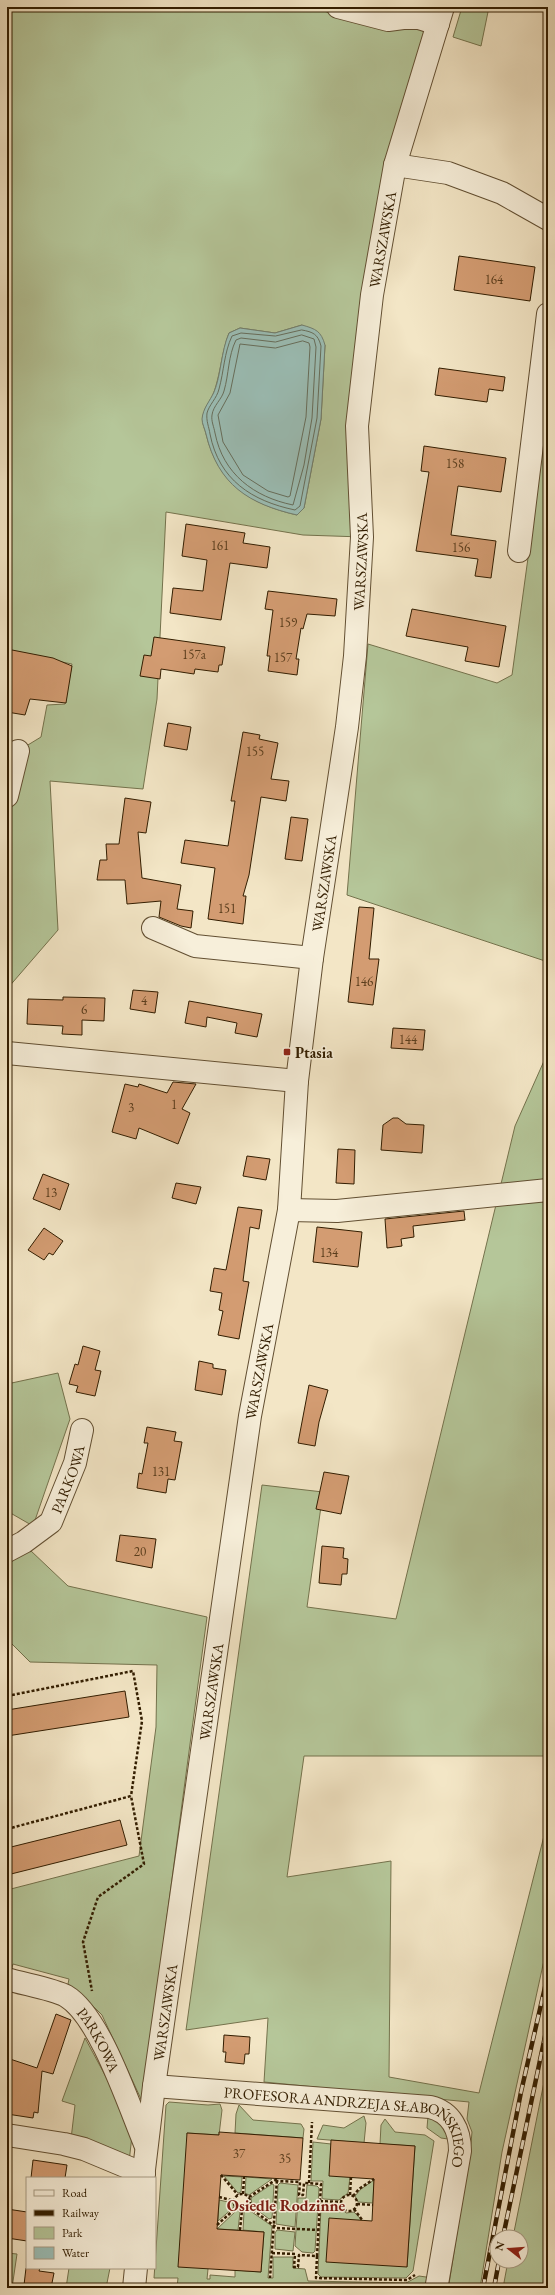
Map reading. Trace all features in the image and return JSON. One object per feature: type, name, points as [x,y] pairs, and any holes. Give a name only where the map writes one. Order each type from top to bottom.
[{"type":"street","name":"WARSZAWSKA","points":[[7,2135],[64,2144],[84,2150],[144,2176],[146,2147],[154,2086],[250,1416],[289,1210],[297,1081],[312,958],[347,727],[355,656],[362,537],[357,426],[372,295],[395,165],[440,16],[419,18],[404,12],[388,20],[338,7]]},
{"type":"street","points":[[395,165],[455,176],[502,193],[548,219]]},
{"type":"street","points":[[519,551],[540,437],[548,314]]},
{"type":"street","points":[[7,796],[18,751]]},
{"type":"street","points":[[153,928],[195,946],[312,958]]},
{"type":"street","points":[[7,1053],[297,1081]]},
{"type":"street","points":[[289,1210],[337,1210],[548,1190]]},
{"type":"street","name":"PARKOWA","points":[[7,1551],[24,1542],[51,1522],[75,1463],[82,1430]]},
{"type":"street","name":"PARKOWA","points":[[7,1979],[65,1996],[80,2007],[105,2050],[146,2147]]},
{"type":"street","name":"PROFESORA ANDRZEJA SŁABOŃSKIEGO","points":[[154,2086],[430,2107],[444,2114],[457,2130],[460,2151],[437,2284]]},
{"type":"street","points":[[134,2288],[136,2269]]},
{"type":"path","points":[[7,1696],[132,1671],[142,1721],[131,1796],[144,1864],[98,1897],[83,1942],[92,1994]]},
{"type":"path","points":[[7,1829],[131,1796]]},
{"type":"path","points":[[309,2183],[312,2122]]},
{"type":"path","points":[[221,2175],[238,2195]]},
{"type":"path","points":[[243,2194],[244,2177]]},
{"type":"path","points":[[351,2177],[351,2196],[357,2204],[373,2205]]},
{"type":"path","points":[[249,2197],[277,2179],[277,2181],[300,2182],[299,2195],[303,2195],[304,2183],[321,2184],[316,2278],[407,2280],[416,2274]]},
{"type":"path","points":[[341,2202],[345,2196],[351,2196],[374,2179]]},
{"type":"path","points":[[270,2278],[277,2181]]},
{"type":"path","points":[[242,2210],[237,2207],[235,2200],[238,2195],[243,2194],[249,2197]]},
{"type":"path","points":[[219,2197],[235,2200]]},
{"type":"path","points":[[242,2210],[248,2207],[250,2203],[249,2197]]},
{"type":"path","points":[[320,2202],[341,2202]]},
{"type":"path","points":[[341,2202],[346,2210],[354,2209]]},
{"type":"path","points":[[354,2209],[357,2204]]},
{"type":"path","points":[[217,2225],[237,2207]]},
{"type":"path","points":[[248,2207],[277,2228],[318,2230]]},
{"type":"path","points":[[354,2209],[363,2221]]},
{"type":"path","points":[[240,2230],[242,2210]]},
{"type":"path","points":[[272,2252],[295,2254],[294,2267],[298,2267],[299,2255],[317,2256]]},
{"type":"green space","points":[[7,7],[309,7],[392,30],[410,22],[423,31],[425,35],[382,188],[362,537],[303,535],[166,512],[157,699],[143,789],[50,781],[58,930],[7,989],[7,751],[18,751],[41,737],[47,705],[65,704],[72,664],[7,651]],"holes":[[[302,325],[325,345],[321,419],[304,508],[297,515],[264,505],[238,489],[227,478],[211,451],[203,425],[203,415],[215,389],[229,333],[240,328],[275,333]]]},
{"type":"green space","points":[[462,7],[489,7],[481,46],[453,37]]},
{"type":"green space","points":[[543,448],[548,448],[548,962],[347,895],[368,644],[497,683],[512,675]]},
{"type":"green space","points":[[548,1052],[548,1756],[304,1756],[287,1877],[391,1861],[389,2077],[479,2093],[548,1820],[548,1942],[502,2152],[480,2288],[177,2288],[178,2278],[154,2278],[155,2269],[156,2269],[156,2249],[166,2105],[169,2102],[208,2105],[220,2104],[222,2110],[219,2135],[187,2133],[208,2269],[207,2279],[210,2279],[210,2275],[235,2277],[235,2270],[261,2272],[264,2232],[243,2230],[244,2212],[249,2210],[272,2226],[268,2278],[273,2278],[273,2257],[293,2257],[293,2268],[305,2269],[308,2281],[406,2283],[419,2276],[433,2278],[432,2286],[449,2284],[471,2143],[472,2132],[467,2119],[469,2102],[264,2082],[268,2018],[186,2030],[262,1485],[323,1492],[307,1607],[396,1619],[515,1126]]},
{"type":"green space","points":[[58,1373],[70,1419],[33,1526],[7,1511],[7,1384]]},
{"type":"green space","points":[[30,1550],[68,1586],[207,1617],[143,2096],[141,2099],[102,2015],[81,1994],[67,1989],[69,1979],[13,1964],[10,1975],[7,1973],[7,1890],[139,1856],[156,1727],[157,1665],[30,1662],[7,1639],[7,1564]]},
{"type":"green space","points":[[85,2038],[133,2127],[129,2162],[71,2139],[75,2105],[62,2101]]},
{"type":"green space","points":[[548,2062],[548,2288],[503,2288],[507,2269],[529,2269],[529,2229],[515,2229]]},
{"type":"green space","points":[[239,2105],[253,2120],[301,2124],[304,2129],[303,2138],[235,2133],[236,2114]]},
{"type":"green space","points":[[434,2115],[455,2140],[441,2138],[427,2128],[428,2116]]},
{"type":"green space","points":[[364,2116],[366,2123],[364,2143],[317,2139],[323,2125],[344,2128]]},
{"type":"green space","points":[[385,2119],[395,2132],[425,2135],[434,2141],[413,2271],[406,2278],[321,2277],[318,2274],[321,2207],[323,2204],[339,2205],[346,2213],[354,2212],[407,2267],[415,2146],[380,2144],[381,2125]]},
{"type":"green space","points":[[313,2142],[331,2144],[350,2177],[348,2193],[339,2200],[322,2198],[323,2181],[311,2181]]},
{"type":"green space","points":[[224,2176],[242,2177],[241,2192],[238,2193]]},
{"type":"green space","points":[[246,2177],[272,2179],[249,2195],[245,2193]]},
{"type":"green space","points":[[374,2180],[373,2203],[358,2202],[355,2196],[361,2189]]},
{"type":"green space","points":[[280,2183],[298,2185],[295,2227],[276,2224],[278,2185]]},
{"type":"green space","points":[[272,2184],[274,2185],[272,2218],[269,2219],[252,2206],[251,2198]]},
{"type":"green space","points":[[307,2185],[317,2186],[319,2188],[315,2251],[313,2253],[302,2252],[295,2246],[298,2198],[306,2198]]},
{"type":"green space","points":[[219,2200],[233,2203],[234,2207],[218,2221]]},
{"type":"green space","points":[[237,2210],[240,2212],[238,2230],[217,2229]]},
{"type":"green space","points":[[277,2230],[295,2232],[293,2251],[275,2249],[275,2233]]},
{"type":"green space","points":[[7,2253],[17,2254],[12,2288],[7,2288]]},
{"type":"green space","points":[[69,2269],[110,2269],[106,2288],[66,2288]]},
{"type":"water","points":[[302,325],[317,331],[322,337],[325,345],[321,419],[304,508],[297,515],[264,505],[250,498],[238,490],[227,479],[211,452],[202,419],[205,408],[216,386],[224,348],[229,333],[240,328],[275,333]]},
{"type":"building","points":[[459,256],[535,267],[530,301],[454,290]]},
{"type":"building","points":[[439,368],[505,377],[503,391],[489,389],[487,402],[435,395]]},
{"type":"building","points":[[424,446],[506,458],[501,492],[458,486],[451,535],[496,541],[491,578],[475,576],[478,559],[416,551],[429,472],[421,471]]},
{"type":"building","points":[[186,524],[245,533],[243,543],[270,547],[267,568],[230,563],[221,620],[170,613],[173,588],[203,591],[207,560],[182,556]]},
{"type":"building","points":[[268,591],[337,599],[335,616],[307,614],[303,629],[301,628],[296,659],[299,659],[297,675],[268,671],[270,656],[267,656],[273,610],[265,609]]},
{"type":"building","points":[[412,609],[506,626],[499,667],[465,661],[468,647],[406,636]]},
{"type":"building","points":[[154,637],[225,647],[222,665],[219,665],[218,672],[195,669],[194,674],[161,669],[160,679],[140,676],[144,655],[151,656]]},
{"type":"building","points":[[7,649],[53,658],[72,666],[66,703],[30,699],[25,715],[7,712]]},
{"type":"building","points":[[168,723],[191,727],[187,750],[164,746]]},
{"type":"building","points":[[243,732],[260,735],[259,739],[278,743],[271,779],[289,781],[286,801],[261,797],[249,875],[243,896],[246,896],[243,924],[208,919],[215,868],[181,863],[185,840],[228,846],[235,801],[231,801]]},
{"type":"building","points":[[125,798],[151,802],[146,833],[138,832],[142,878],[181,885],[177,909],[193,911],[191,928],[181,926],[159,917],[161,901],[127,904],[125,880],[97,880],[100,860],[107,860],[106,844],[119,844]]},
{"type":"building","points":[[291,817],[308,819],[302,861],[285,859]]},
{"type":"building","points":[[359,907],[374,908],[369,959],[379,959],[373,1005],[348,1002]]},
{"type":"building","points":[[133,990],[158,992],[155,1013],[130,1009]]},
{"type":"building","points":[[63,997],[105,998],[104,1021],[82,1020],[82,1035],[62,1034],[63,1026],[27,1024],[28,999],[63,1000]]},
{"type":"building","points":[[189,1001],[262,1014],[257,1037],[235,1033],[237,1023],[207,1017],[206,1027],[185,1023]]},
{"type":"building","points":[[393,1028],[425,1030],[423,1050],[391,1048]]},
{"type":"building","points":[[173,1082],[196,1084],[182,1109],[190,1113],[178,1144],[139,1128],[136,1139],[112,1132],[125,1084],[138,1087],[139,1084],[167,1093]]},
{"type":"building","points":[[393,1118],[398,1118],[406,1124],[424,1125],[422,1153],[381,1150],[383,1125]]},
{"type":"building","points":[[338,1149],[355,1150],[354,1184],[336,1183]]},
{"type":"building","points":[[247,1156],[270,1159],[266,1180],[243,1176]]},
{"type":"building","points":[[43,1174],[69,1184],[60,1210],[33,1199]]},
{"type":"building","points":[[176,1183],[201,1187],[196,1204],[172,1198]]},
{"type":"building","points":[[238,1207],[262,1210],[259,1229],[250,1227],[243,1281],[249,1282],[239,1339],[218,1335],[223,1311],[219,1310],[222,1293],[210,1291],[214,1268],[226,1270]]},
{"type":"building","points":[[464,1211],[465,1220],[413,1226],[414,1237],[401,1239],[402,1246],[387,1248],[385,1219]]},
{"type":"building","points":[[317,1227],[362,1232],[358,1267],[313,1262]]},
{"type":"building","points":[[44,1228],[63,1241],[53,1255],[49,1253],[44,1260],[28,1250]]},
{"type":"building","points":[[83,1346],[100,1351],[95,1370],[101,1371],[95,1396],[76,1392],[78,1386],[69,1384],[75,1364],[78,1365]]},
{"type":"building","points":[[199,1361],[213,1364],[213,1368],[226,1370],[222,1395],[195,1390]]},
{"type":"building","points":[[309,1385],[328,1390],[319,1422],[315,1446],[298,1443]]},
{"type":"building","points":[[147,1427],[176,1432],[174,1441],[182,1442],[175,1480],[168,1479],[166,1493],[137,1488],[139,1473],[142,1474],[148,1443],[144,1443]]},
{"type":"building","points":[[324,1472],[349,1476],[341,1514],[316,1509]]},
{"type":"building","points":[[120,1535],[156,1539],[152,1568],[116,1561]]},
{"type":"building","points":[[322,1546],[344,1548],[343,1558],[348,1559],[347,1574],[342,1574],[341,1585],[319,1583]]},
{"type":"building","points":[[125,1691],[129,1717],[7,1736],[7,1710]]},
{"type":"building","points":[[120,1820],[127,1845],[7,1875],[7,1848]]},
{"type":"building","points":[[56,2014],[71,2020],[53,2074],[42,2071],[38,2113],[34,2112],[33,2118],[7,2114],[7,2058],[37,2068]]},
{"type":"building","points":[[224,2035],[250,2037],[249,2054],[245,2054],[244,2064],[225,2062],[226,2052],[223,2052]]},
{"type":"building","points":[[219,2132],[303,2138],[300,2180],[221,2175],[217,2229],[264,2232],[261,2272],[178,2267],[187,2133],[219,2135]]},
{"type":"building","points":[[331,2140],[415,2146],[407,2267],[326,2262],[329,2218],[372,2221],[374,2179],[329,2176]]},
{"type":"building","points":[[33,2160],[67,2165],[65,2177],[31,2177]]},
{"type":"building","points":[[7,2209],[26,2212],[26,2241],[7,2238]]},
{"type":"building","points":[[26,2268],[40,2269],[39,2271],[54,2273],[51,2288],[26,2288],[26,2285],[24,2285]]},
{"type":"railway","points":[[483,2288],[521,2092],[548,1974]]},
{"type":"railway","points":[[505,2229],[548,2022]]},
{"type":"railway","points":[[494,2288],[498,2269]]},
{"type":"place","name":"Ptasia","points":[[287,1052]]},
{"type":"district","name":"Osiedle Rodzinne","points":[[286,2205]]}]
